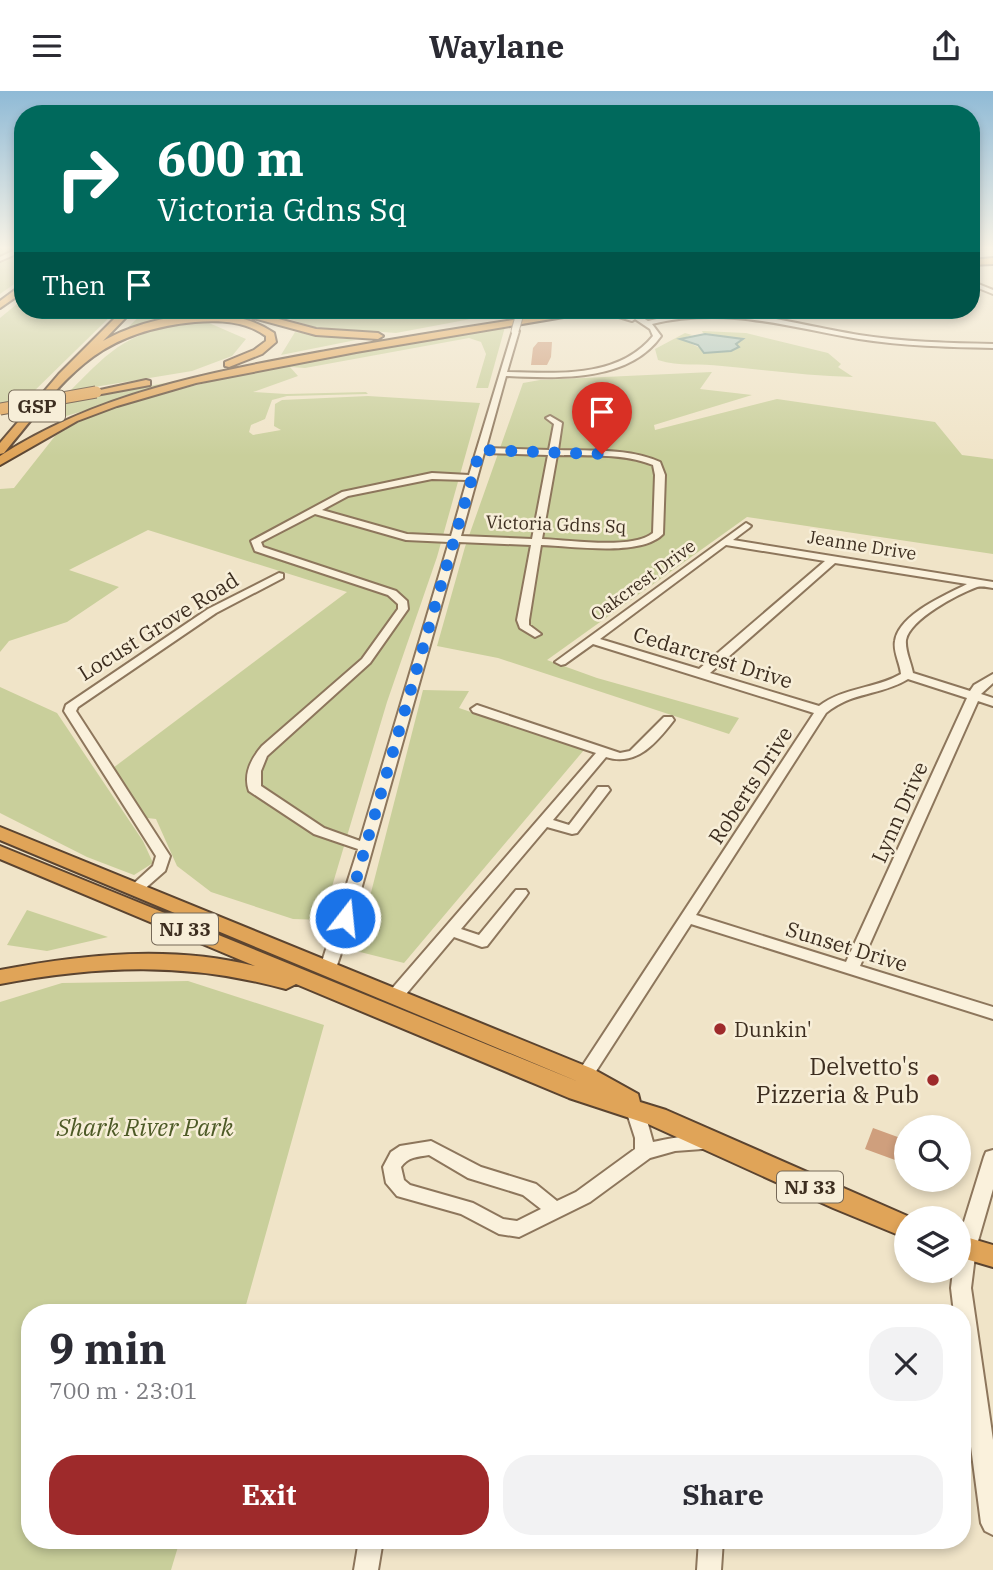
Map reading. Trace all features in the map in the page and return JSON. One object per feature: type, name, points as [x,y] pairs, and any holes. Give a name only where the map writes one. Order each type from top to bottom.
[{"type":"highway","name":"GSP","points":[[0,450],[75,363],[119,319]]},
{"type":"highway","points":[[266,319],[298,329],[372,336],[416,333],[514,319]]},
{"type":"highway","points":[[0,409],[519,319]]},
{"type":"highway","points":[[0,461],[47,429],[95,410],[216,376],[530,319]]},
{"type":"highway","points":[[75,363],[122,335],[166,324],[201,320],[234,321],[259,326],[271,335],[268,346],[247,358],[167,379]]},
{"type":"highway","points":[[317,354],[359,348]]},
{"type":"highway","points":[[0,820],[88,869]]},
{"type":"highway","name":"NJ 33","points":[[0,833],[586,1075],[646,1113]]},
{"type":"highway","name":"NJ 33","points":[[0,852],[578,1092],[646,1113],[894,1222]]},
{"type":"highway","points":[[0,977],[94,962],[189,962],[254,974],[369,1006]]},
{"type":"highway","points":[[971,1250],[993,1256]]},
{"type":"street","points":[[328,968],[518,319]]},
{"type":"street","points":[[631,319],[646,324],[694,319]]},
{"type":"street","points":[[502,374],[576,375],[614,367],[656,339],[656,331],[639,319]]},
{"type":"street","points":[[777,319],[882,340],[990,345]]},
{"type":"street","points":[[535,634],[524,626],[523,620],[558,423],[550,418]]},
{"type":"street","name":"Victoria Gdns Sq","points":[[313,510],[406,537],[625,545],[652,539],[659,529],[660,475],[657,464],[641,457],[626,455],[480,450]]},
{"type":"street","points":[[365,847],[338,842],[318,832],[254,787],[255,762],[366,661],[402,609],[403,603],[391,593],[258,549],[255,545],[260,537],[345,494],[432,476],[473,478]]},
{"type":"street","name":"Oakcrest Drive","points":[[561,662],[746,526]]},
{"type":"street","name":"Jeanne Drive","points":[[725,542],[986,584]]},
{"type":"street","points":[[701,674],[833,559]]},
{"type":"street","name":"Locust Grove Road","points":[[136,889],[160,868],[163,856],[70,711],[72,705],[212,611],[279,576]]},
{"type":"street","points":[[986,584],[919,615],[907,626],[901,644],[907,675],[993,702]]},
{"type":"street","name":"Cedarcrest Drive","points":[[593,640],[821,711]]},
{"type":"street","name":"Roberts Drive","points":[[586,1075],[821,711],[845,694],[892,684],[907,675]]},
{"type":"street","name":"Lynn Drive","points":[[851,969],[974,695],[978,688],[993,678]]},
{"type":"street","points":[[477,709],[603,753],[629,756],[668,720]]},
{"type":"street","points":[[395,996],[603,753]]},
{"type":"street","points":[[544,822],[572,830],[603,790]]},
{"type":"street","points":[[450,930],[482,942],[521,893]]},
{"type":"street","name":"Sunset Drive","points":[[688,918],[993,1013]]},
{"type":"street","points":[[644,1152],[646,1113]]},
{"type":"street","points":[[554,1209],[529,1189],[475,1173],[431,1148],[407,1151],[398,1157],[393,1167],[395,1183],[404,1191],[466,1208],[508,1229],[519,1229],[554,1209],[583,1197],[644,1152],[675,1145],[716,1143]]},
{"type":"street","points":[[971,1221],[993,1157]]},
{"type":"street","points":[[961,1283],[963,1304]]},
{"type":"street","points":[[971,1359],[992,1509]]},
{"type":"street","points":[[366,1570],[370,1549]]},
{"type":"street","points":[[709,1570],[711,1549]]},
{"type":"green space","points":[[0,318],[108,319],[25,400],[0,404]]},
{"type":"green space","points":[[137,319],[172,319],[123,332]]},
{"type":"green space","points":[[289,319],[471,319],[396,333],[314,327]]},
{"type":"green space","points":[[185,323],[209,323],[246,339],[232,356],[192,371],[70,391],[121,345],[148,332]]},
{"type":"green space","points":[[505,327],[488,388],[476,388],[486,354],[481,342],[469,338],[305,368],[290,367],[298,376],[253,392],[368,394],[287,396],[272,400],[265,419],[251,425],[249,432],[253,435],[281,430],[274,426],[275,404],[282,400],[368,396],[480,403],[437,557],[387,702],[322,920],[293,919],[211,892],[177,866],[156,819],[138,817],[109,771],[347,592],[148,530],[69,570],[119,587],[67,622],[9,641],[0,652],[0,489],[14,488],[55,436],[74,424],[127,402],[280,365]]},
{"type":"green space","points":[[702,331],[746,333],[828,353],[841,364],[838,367],[853,377],[658,360],[655,349],[685,333],[692,335],[681,339],[700,348],[739,347],[736,344],[742,339]]},
{"type":"green space","points":[[295,332],[356,340],[281,355]]},
{"type":"green space","points":[[712,372],[700,389],[752,395],[654,425],[655,430],[777,399],[935,422],[962,455],[993,459],[993,554],[747,517],[547,660],[597,678],[739,718],[729,734],[498,658],[437,646],[465,547],[523,383]]},
{"type":"green space","points":[[203,376],[49,421],[62,402]]},
{"type":"green space","points":[[0,687],[57,713],[143,841],[153,863],[134,875],[87,857],[0,813]]},
{"type":"green space","points":[[423,690],[469,691],[459,708],[584,750],[404,963],[356,951]]},
{"type":"green space","points":[[27,910],[108,937],[47,951],[7,945]]},
{"type":"green space","name":"Shark River Park","points":[[188,981],[324,1025],[246,1304],[21,1304],[21,1549],[177,1549],[171,1570],[0,1570],[0,1002],[62,983]]},
{"type":"water","points":[[705,334],[743,339],[736,344],[739,347],[731,351],[704,353],[698,345],[680,339]]},
{"type":"building","points":[[538,342],[552,342],[551,357],[547,365],[531,365],[533,348]]},
{"type":"building","points":[[873,1128],[894,1136],[894,1160],[865,1149]]},
{"type":"place","name":"Dunkin'","points":[[720,1029]]},
{"type":"place","name":"Delvetto's Pizzeria & Pub","points":[[933,1080]]},
{"type":"route","points":[[345,918],[480,450],[602,454]]}]
